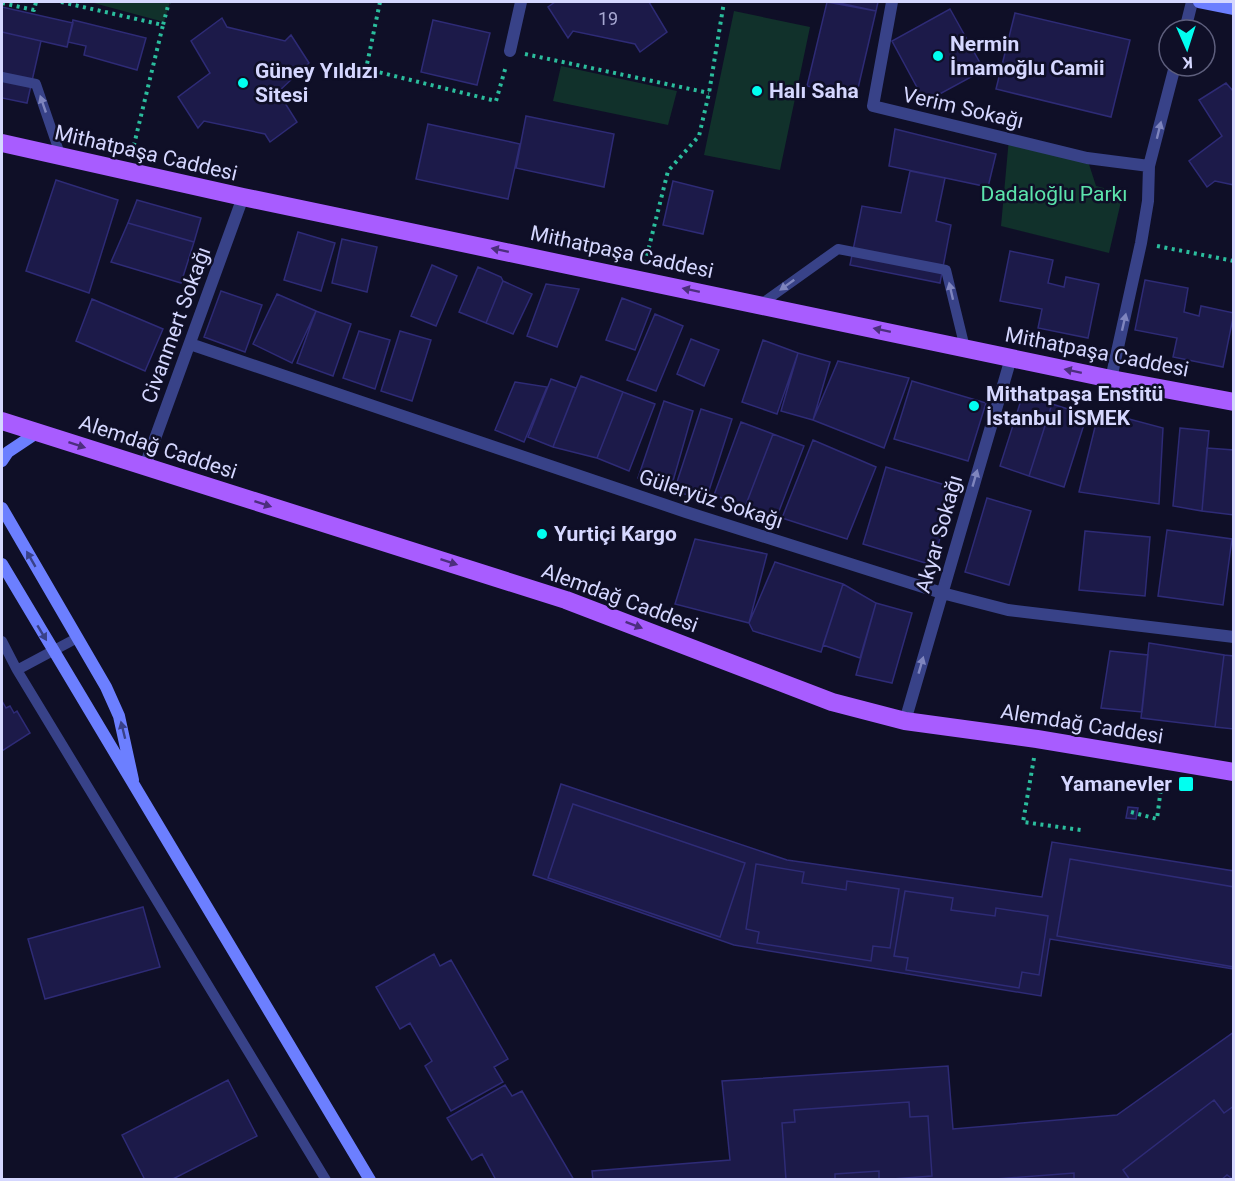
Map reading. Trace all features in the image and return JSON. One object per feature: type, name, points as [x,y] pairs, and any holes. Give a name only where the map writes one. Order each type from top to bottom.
[{"type":"main road","name":"Mithatpaşa Caddesi","points":[[2,143],[243,197],[1111,379],[1233,402]]},
{"type":"main road","name":"Alemdağ Caddesi","points":[[2,421],[567,600],[832,702],[905,721],[1037,739],[1233,772]]},
{"type":"street","points":[[510,51],[521,2]]},
{"type":"street","name":"Verim Sokağı","points":[[892,2],[873,106],[1087,158],[1149,166]]},
{"type":"street","points":[[1188,18],[1192,2]]},
{"type":"street","points":[[1199,2],[1233,9]]},
{"type":"street","points":[[1111,379],[1141,243],[1148,201],[1149,166],[1172,78]]},
{"type":"street","name":"Civanmert Sokağı","points":[[145,466],[243,197]]},
{"type":"street","name":"Güleryüz Sokağı","points":[[189,344],[686,512],[942,593],[1008,610],[1233,637]]},
{"type":"street","name":"Akyar Sokağı","points":[[905,721],[1011,358]]},
{"type":"street","points":[[2,461],[8,452],[38,432]]},
{"type":"street","points":[[2,508],[106,687],[119,716],[134,787]]},
{"type":"street","points":[[2,564],[370,1179]]},
{"type":"lane","points":[[2,77],[36,84],[61,157]]},
{"type":"lane","points":[[761,304],[838,249],[946,270],[965,348]]},
{"type":"lane","points":[[17,670],[77,638]]},
{"type":"lane","points":[[2,641],[17,670],[326,1179]]},
{"type":"path","points":[[2,3],[34,10],[36,2]]},
{"type":"path","points":[[61,2],[162,25]]},
{"type":"path","points":[[127,172],[169,2]]},
{"type":"path","points":[[380,2],[366,69],[496,101],[510,51],[709,93]]},
{"type":"path","points":[[640,279],[668,171],[699,136],[709,93],[724,2]]},
{"type":"path","points":[[1141,243],[1233,261]]},
{"type":"path","points":[[1037,739],[1023,822],[1081,830]]},
{"type":"path","points":[[1131,812],[1157,819],[1165,760]]},
{"type":"green space","points":[[90,2],[170,2],[164,22]]},
{"type":"green space","name":"Halı Saha","points":[[734,11],[810,27],[780,170],[704,155]]},
{"type":"green space","points":[[561,66],[677,91],[668,125],[553,101]]},
{"type":"green space","name":"Dadaloğlu Parkı","points":[[1009,138],[1087,158],[1096,186],[1123,193],[1109,253],[1001,226]]},
{"type":"building","points":[[555,2],[649,2],[667,32],[640,52],[635,44],[573,31],[568,38],[548,7]]},
{"type":"building","points":[[827,2],[876,11],[856,97],[807,86]]},
{"type":"building","points":[[835,2],[878,2],[876,11]]},
{"type":"building","points":[[2,7],[73,23],[67,47],[2,32]]},
{"type":"building","name":"Nermin İmamoğlu Camii","points":[[950,9],[984,70],[925,102],[892,41]]},
{"type":"building","points":[[1015,13],[1130,40],[1111,117],[996,89]]},
{"type":"building","name":"Güney Yıldızı Sitesi","points":[[222,18],[227,27],[285,41],[291,35],[309,63],[278,92],[297,122],[270,142],[265,134],[204,121],[198,128],[178,97],[210,73],[191,41]]},
{"type":"building","points":[[73,20],[146,38],[137,70],[84,55],[86,46],[68,42]]},
{"type":"building","points":[[433,20],[490,33],[477,85],[421,72]]},
{"type":"building","points":[[2,32],[41,41],[27,103],[2,98]]},
{"type":"building","points":[[1226,83],[1234,92],[1234,185],[1215,181],[1207,187],[1189,161],[1222,136],[1199,100]]},
{"type":"building","points":[[526,116],[614,134],[604,187],[516,168]]},
{"type":"building","points":[[428,124],[520,144],[508,199],[416,179]]},
{"type":"building","points":[[895,129],[996,154],[988,187],[889,166]]},
{"type":"building","points":[[910,171],[945,178],[936,221],[951,225],[940,283],[850,265],[862,206],[901,213]]},
{"type":"building","points":[[56,180],[118,200],[89,293],[26,271]]},
{"type":"building","points":[[673,181],[713,191],[703,234],[663,225]]},
{"type":"building","points":[[137,200],[201,218],[194,242],[128,223]]},
{"type":"building","points":[[128,223],[194,242],[181,283],[111,262]]},
{"type":"building","points":[[298,232],[335,243],[321,291],[284,280]]},
{"type":"building","points":[[342,239],[377,247],[367,292],[332,283]]},
{"type":"building","points":[[1010,251],[1053,260],[1048,283],[1064,287],[1066,277],[1099,284],[1088,338],[1038,328],[1042,309],[1000,301]]},
{"type":"building","points":[[432,265],[457,276],[436,326],[411,316]]},
{"type":"building","points":[[478,267],[501,277],[503,281],[486,323],[459,312]]},
{"type":"building","points":[[1145,280],[1188,288],[1184,312],[1199,316],[1201,306],[1234,313],[1223,367],[1173,357],[1177,338],[1135,330]]},
{"type":"building","points":[[503,281],[532,294],[513,334],[486,323]]},
{"type":"building","points":[[546,284],[579,289],[557,347],[527,336]]},
{"type":"building","points":[[221,291],[262,305],[245,352],[204,337]]},
{"type":"building","points":[[277,294],[316,311],[292,363],[253,344]]},
{"type":"building","points":[[622,298],[651,309],[635,350],[606,340]]},
{"type":"building","points":[[92,299],[163,329],[145,371],[76,341]]},
{"type":"building","points":[[316,311],[351,324],[333,376],[297,363]]},
{"type":"building","points":[[655,314],[683,326],[656,391],[627,380]]},
{"type":"building","points":[[359,331],[390,340],[375,389],[343,378]]},
{"type":"building","points":[[400,331],[431,340],[412,401],[381,391]]},
{"type":"building","points":[[691,339],[719,350],[704,386],[677,374]]},
{"type":"building","points":[[763,340],[798,353],[777,414],[742,402]]},
{"type":"building","points":[[798,353],[830,362],[813,420],[781,411]]},
{"type":"building","points":[[838,361],[909,378],[884,448],[813,420]]},
{"type":"building","points":[[581,376],[623,392],[597,458],[553,447]]},
{"type":"building","points":[[551,379],[576,388],[553,447],[528,437]]},
{"type":"building","points":[[912,381],[986,403],[968,461],[894,439]]},
{"type":"building","points":[[515,382],[547,387],[524,442],[495,430]]},
{"type":"building","points":[[623,392],[655,404],[629,471],[597,458]]},
{"type":"building","points":[[1023,394],[1052,404],[1029,476],[1000,466]]},
{"type":"building","points":[[664,401],[693,411],[671,488],[638,478]]},
{"type":"building","points":[[1052,404],[1087,415],[1064,487],[1029,476]]},
{"type":"building","points":[[701,409],[732,419],[706,500],[674,491]]},
{"type":"building","points":[[1099,411],[1163,428],[1159,504],[1079,492]]},
{"type":"building","points":[[741,422],[773,434],[745,507],[714,495]]},
{"type":"building","points":[[1180,428],[1209,431],[1202,511],[1173,506]]},
{"type":"building","points":[[773,434],[804,446],[776,519],[745,507]]},
{"type":"building","points":[[813,440],[876,467],[847,539],[782,518]]},
{"type":"building","points":[[1207,448],[1234,450],[1234,515],[1202,511]]},
{"type":"building","points":[[886,467],[955,488],[932,565],[863,544]]},
{"type":"building","points":[[987,498],[1031,511],[1009,585],[965,572]]},
{"type":"building","points":[[1167,530],[1232,539],[1223,605],[1158,596]]},
{"type":"building","points":[[1085,531],[1150,537],[1145,596],[1079,590]]},
{"type":"building","points":[[695,539],[767,554],[749,623],[675,604]]},
{"type":"building","points":[[775,562],[843,584],[821,652],[753,631],[749,623]]},
{"type":"building","points":[[843,584],[876,603],[860,658],[823,645]]},
{"type":"building","points":[[876,603],[912,613],[892,683],[856,675]]},
{"type":"building","points":[[1149,643],[1224,655],[1215,727],[1141,718]]},
{"type":"building","points":[[1110,651],[1148,655],[1142,712],[1101,708]]},
{"type":"building","points":[[1224,655],[1234,656],[1234,729],[1215,727]]},
{"type":"building","points":[[2,701],[6,708],[10,706],[14,713],[17,711],[30,733],[2,751]]},
{"type":"building","points":[[561,784],[787,860],[1042,897],[1052,842],[1234,871],[1234,969],[1050,939],[1041,996],[734,945],[533,875]]},
{"type":"building","points":[[573,804],[745,863],[720,937],[548,878]]},
{"type":"building","points":[[1128,807],[1138,808],[1136,819],[1126,818]]},
{"type":"building","points":[[1070,859],[1234,887],[1234,967],[1057,936]]},
{"type":"building","points":[[756,864],[804,872],[802,883],[846,890],[847,881],[899,889],[890,948],[873,946],[871,961],[757,943],[759,932],[746,929]]},
{"type":"building","points":[[905,891],[953,898],[951,910],[995,916],[996,908],[1048,916],[1039,975],[1022,972],[1019,988],[906,970],[908,958],[894,956]]},
{"type":"building","points":[[143,907],[160,967],[45,999],[28,939]]},
{"type":"building","points":[[434,954],[440,966],[451,960],[508,1059],[494,1067],[503,1082],[451,1111],[425,1066],[432,1061],[410,1023],[400,1029],[376,987]]},
{"type":"building","points":[[1234,1032],[1234,1180],[593,1180],[592,1171],[730,1160],[722,1081],[948,1066],[953,1129],[1117,1115]]},
{"type":"building","points":[[228,1080],[257,1136],[171,1180],[145,1180],[122,1135]]},
{"type":"building","points":[[505,1085],[512,1096],[522,1091],[574,1180],[496,1180],[482,1154],[472,1160],[447,1118]]},
{"type":"building","points":[[1214,1100],[1224,1113],[1234,1106],[1234,1180],[1227,1175],[1221,1180],[1130,1180],[1123,1170]]},
{"type":"building","points":[[909,1102],[910,1117],[928,1116],[932,1176],[879,1180],[879,1171],[835,1174],[835,1180],[786,1180],[782,1123],[795,1122],[794,1110]]},
{"type":"building","points":[[1074,1173],[1074,1180],[982,1180]]},
{"type":"place","name":"Nermin İmamoğlu Camii","points":[[938,56]]},
{"type":"place","name":"Güney Yıldızı Sitesi","points":[[243,83]]},
{"type":"place","name":"Halı Saha","points":[[757,91]]},
{"type":"place","name":"Mithatpaşa Enstitü İstanbul İSMEK","points":[[974,406]]},
{"type":"place","name":"Yurtiçi Kargo","points":[[542,534]]},
{"type":"place","name":"Yamanevler","points":[[1186,784]]}]
